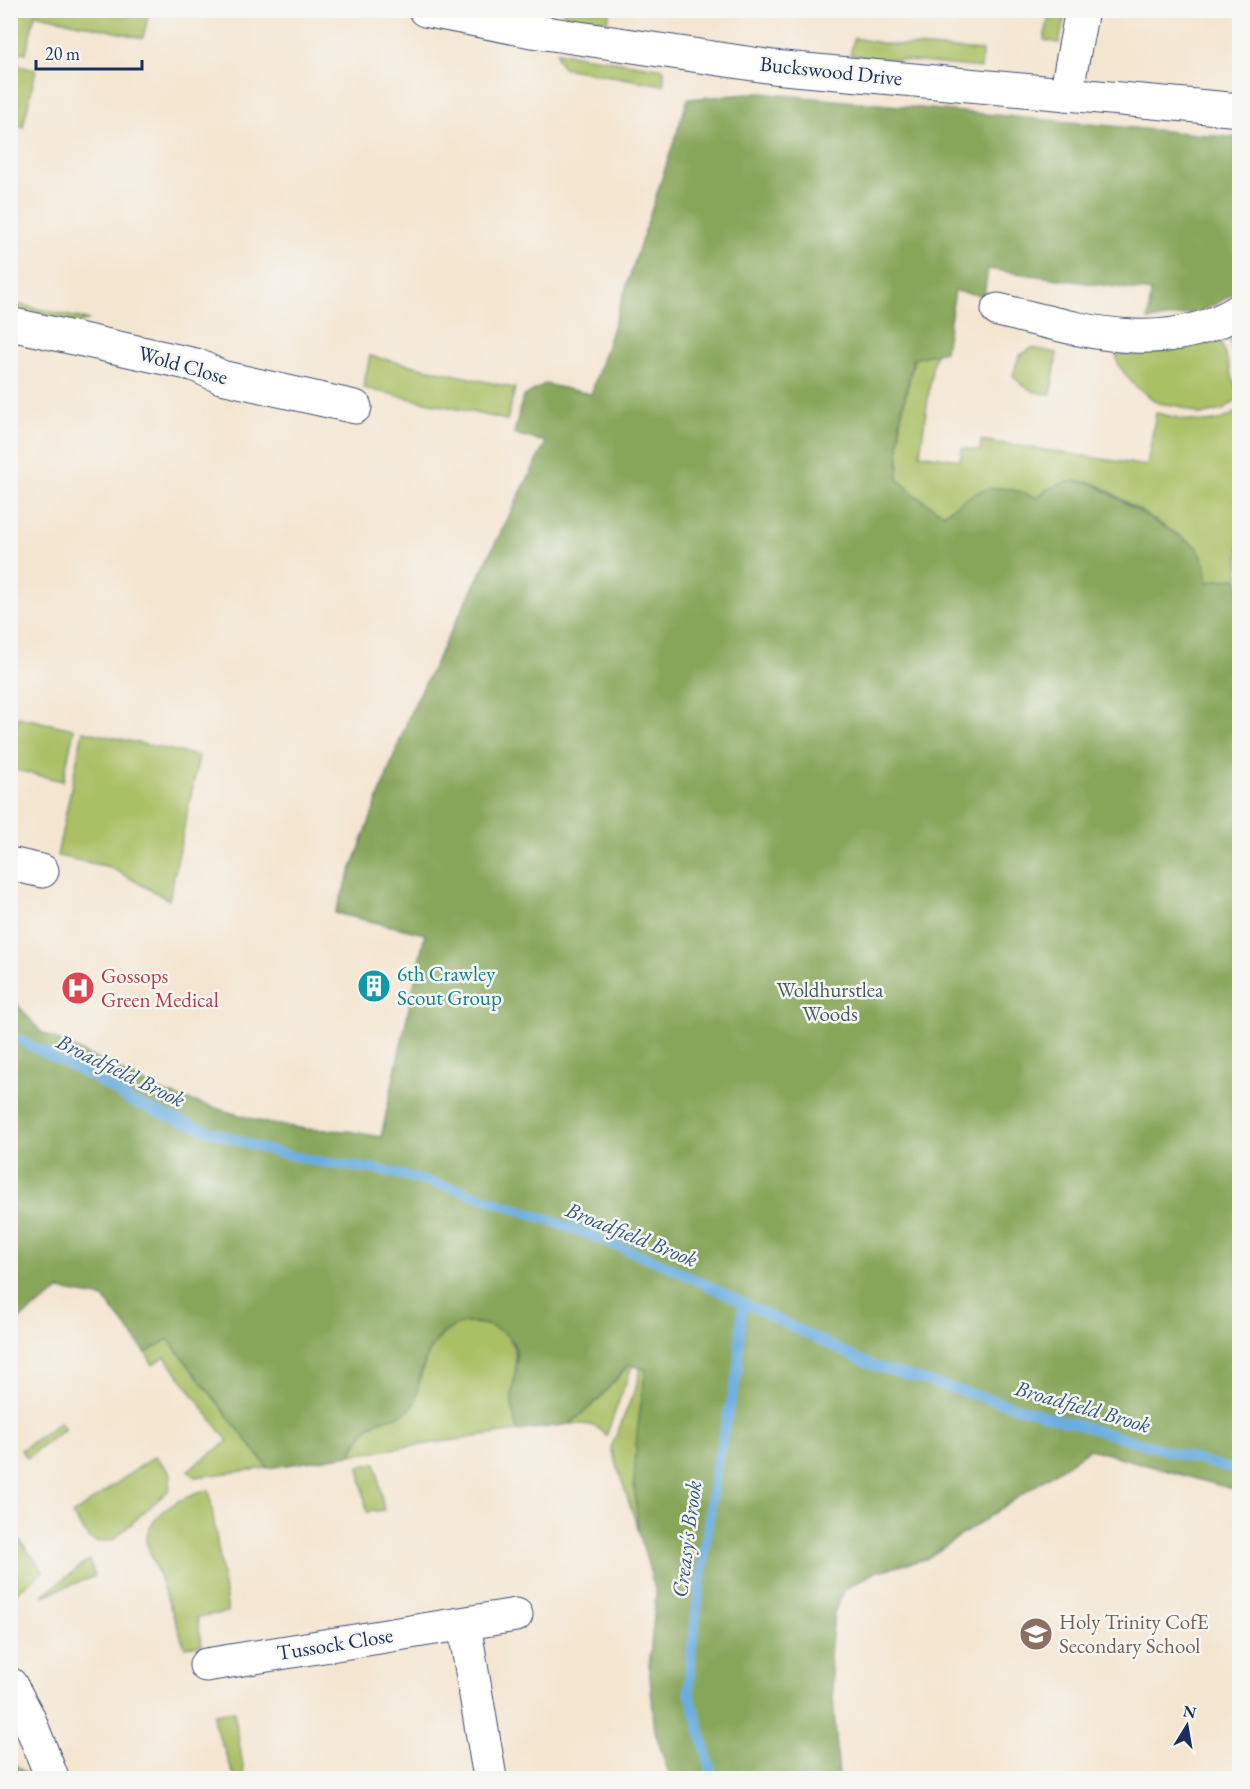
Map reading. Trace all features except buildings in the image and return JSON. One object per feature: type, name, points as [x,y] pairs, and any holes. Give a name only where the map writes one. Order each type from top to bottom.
[{"type":"street","name":"Buckswood Drive","points":[[425,10],[532,31],[772,67],[1239,110]]},
{"type":"street","points":[[1066,94],[1082,10]]},
{"type":"street","points":[[998,310],[1090,333],[1131,337],[1197,329],[1221,322],[1239,310]]},
{"type":"street","name":"Wold Close","points":[[10,324],[196,365],[221,377],[355,407]]},
{"type":"street","points":[[10,864],[42,871]]},
{"type":"street","name":"Tussock Close","points":[[206,1665],[516,1615]]},
{"type":"street","points":[[464,1624],[490,1779]]},
{"type":"street","points":[[10,1684],[19,1721],[52,1779]]},
{"type":"green space","points":[[563,10],[611,11],[607,22],[565,16]]},
{"type":"green space","points":[[10,11],[149,11],[143,38],[35,14],[26,53],[11,50]]},
{"type":"green space","points":[[1050,11],[1066,11],[1059,43],[1044,40]]},
{"type":"green space","points":[[854,38],[886,44],[982,51],[981,68],[850,55]]},
{"type":"green space","points":[[557,52],[664,69],[664,85],[563,68],[557,58]]},
{"type":"green space","points":[[11,64],[36,70],[23,127],[11,124]]},
{"type":"green space","name":"Woldhurstlea Woods","points":[[760,93],[1239,138],[1239,288],[1208,308],[1173,317],[1148,320],[1151,292],[988,269],[984,296],[955,291],[945,351],[913,359],[900,421],[898,479],[916,496],[944,514],[977,492],[988,489],[1010,489],[1037,498],[1063,483],[1077,481],[1093,483],[1197,547],[1206,566],[1207,582],[1233,578],[1239,580],[1239,1491],[1090,1449],[926,1559],[875,1572],[845,1589],[834,1613],[830,1656],[839,1778],[670,1778],[655,1731],[649,1667],[656,1593],[638,1529],[634,1482],[637,1432],[646,1369],[628,1365],[597,1401],[570,1424],[518,1431],[512,1404],[517,1361],[516,1350],[512,1342],[506,1335],[490,1326],[464,1323],[444,1333],[429,1352],[411,1408],[402,1415],[380,1421],[366,1429],[350,1455],[268,1468],[168,1339],[146,1353],[104,1298],[60,1290],[11,1325],[11,997],[41,1032],[165,1093],[266,1123],[306,1129],[348,1131],[381,1137],[425,934],[335,913],[411,711],[546,442],[514,434],[523,397],[545,384],[591,394],[688,99]]},
{"type":"green space","points":[[11,303],[88,320],[70,327],[11,314]]},
{"type":"green space","points":[[1239,330],[1239,370],[1228,337]]},
{"type":"green space","points":[[1220,339],[1239,398],[1223,410],[1201,415],[1179,406],[1158,403],[1134,385],[1119,366],[1116,355],[1178,350]]},
{"type":"green space","points":[[1032,348],[1057,353],[1051,394],[1030,389],[1013,375],[1019,356]]},
{"type":"green space","points":[[937,352],[933,363],[920,454],[960,460],[962,448],[980,451],[981,440],[1147,466],[1156,413],[1209,422],[1229,416],[1239,410],[1239,580],[1233,578],[1207,582],[1206,566],[1197,547],[1093,483],[1047,489],[1037,498],[1010,489],[988,489],[977,492],[944,514],[916,496],[898,480],[900,421],[914,359]]},
{"type":"green space","points":[[370,356],[515,388],[507,420],[363,388]]},
{"type":"green space","points":[[18,717],[74,729],[63,781],[11,769],[11,752]]},
{"type":"green space","points":[[83,731],[199,756],[169,900],[110,867],[57,856]]},
{"type":"green space","points":[[461,1323],[487,1325],[504,1332],[512,1343],[515,1358],[514,1412],[518,1431],[350,1455],[367,1428],[414,1404],[423,1368],[433,1345],[450,1328]]},
{"type":"green space","points":[[168,1338],[268,1468],[195,1477],[188,1470],[228,1441],[165,1357],[153,1365],[146,1353]]},
{"type":"green space","points":[[629,1365],[632,1366],[606,1436],[595,1426],[570,1424],[597,1401]]},
{"type":"green space","points":[[640,1368],[646,1369],[637,1449],[638,1529],[611,1448],[638,1382]]},
{"type":"green space","points":[[60,1422],[65,1429],[27,1458],[21,1450]]},
{"type":"green space","points":[[155,1456],[171,1474],[169,1490],[113,1540],[96,1542],[89,1538],[72,1515]]},
{"type":"green space","points":[[376,1463],[384,1510],[367,1512],[359,1466]]},
{"type":"green space","points":[[209,1490],[228,1612],[197,1617],[202,1645],[185,1647],[146,1541],[149,1530],[161,1513],[189,1496]]},
{"type":"green space","points":[[10,1527],[43,1571],[11,1597],[10,1597]]},
{"type":"green space","points":[[89,1560],[95,1576],[42,1596]]},
{"type":"green space","points":[[234,1711],[245,1778],[235,1778],[214,1723],[214,1714]]},
{"type":"green space","points":[[11,1761],[31,1778],[11,1778]]},
{"type":"waterway","name":"Broadfield Brook","points":[[10,1035],[94,1078],[132,1102],[180,1121],[264,1149],[314,1161],[385,1171],[456,1189],[555,1222],[661,1263],[871,1365],[1240,1472]]},
{"type":"waterway","name":"Creasy's Brook","points":[[713,1778],[689,1692],[690,1662],[715,1472],[738,1369],[742,1303]]},
{"type":"place","name":"6th Crawley Scout Group","points":[[374,986]]},
{"type":"place","name":"Gossops Green Medical","points":[[78,988]]},
{"type":"place","name":"Holy Trinity CofE Secondary School","points":[[1036,1634]]}]
